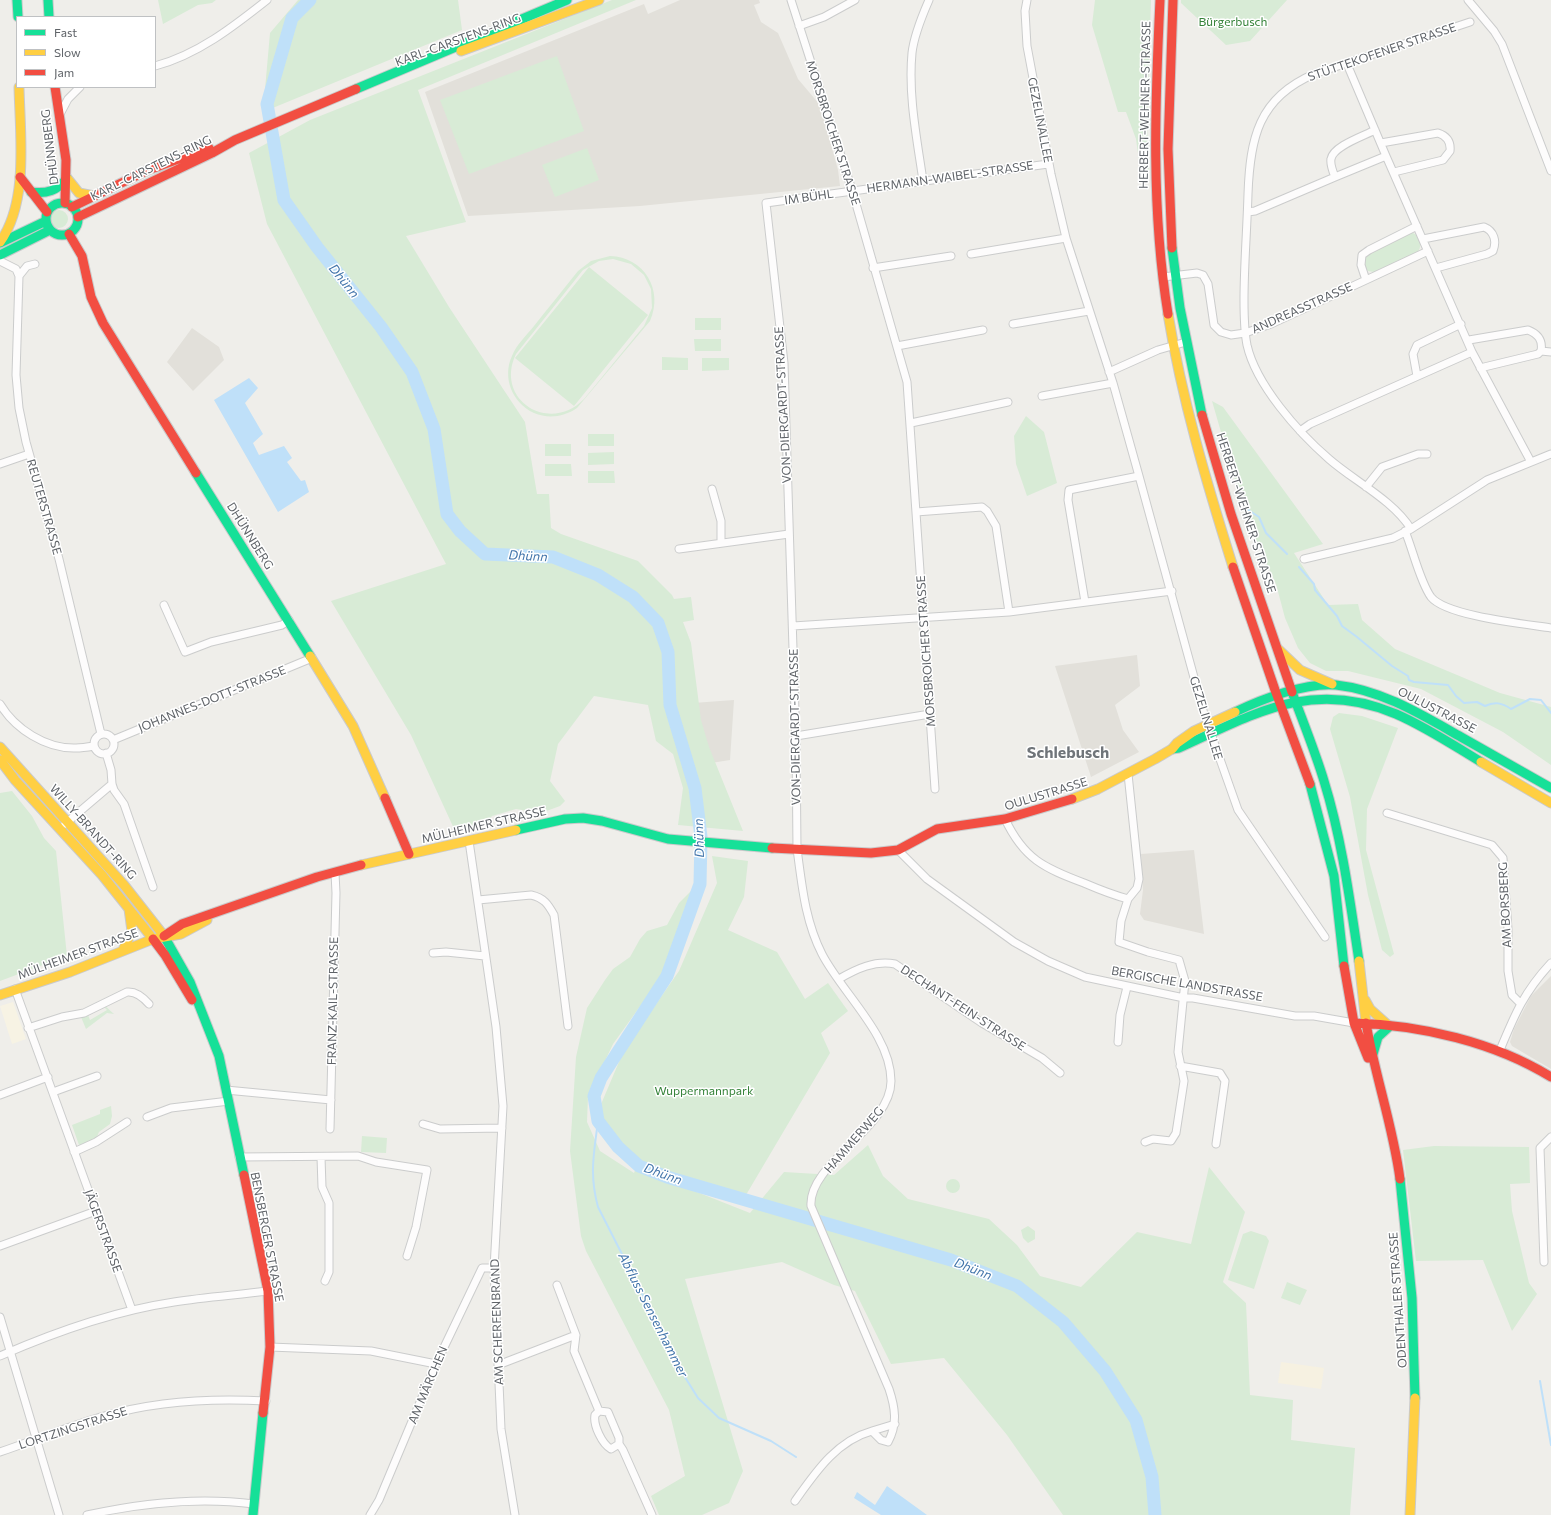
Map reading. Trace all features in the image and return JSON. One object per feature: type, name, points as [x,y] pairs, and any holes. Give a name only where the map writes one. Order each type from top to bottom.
[{"type":"main road","points":[[17,0],[18,16]]},
{"type":"main road","points":[[48,0],[50,16]]},
{"type":"main road","name":"KARL-CARSTENS-RING","points":[[69,205],[94,196],[148,170],[235,140],[567,0]]},
{"type":"main road","name":"KARL-CARSTENS-RING","points":[[324,102],[599,0]]},
{"type":"main road","name":"HERBERT-WEHNER-STRASSE","points":[[1160,0],[1155,102],[1155,169],[1163,277],[1173,345],[1184,397],[1217,516],[1280,706],[1312,788],[1334,874],[1354,1023]]},
{"type":"main road","name":"HERBERT-WEHNER-STRASSE","points":[[1173,0],[1167,161],[1171,239],[1186,342],[1195,386],[1229,510],[1324,781],[1333,813],[1346,870],[1364,996],[1366,1023]]},
{"type":"main road","points":[[0,242],[7,234],[15,218],[20,177],[19,88]]},
{"type":"main road","name":"DHÜNNBERG","points":[[55,88],[69,205]]},
{"type":"main road","name":"KARL-CARSTENS-RING","points":[[78,217],[212,154],[235,140]]},
{"type":"main road","points":[[0,242],[46,217],[52,207],[58,203],[69,205],[78,217],[77,224],[69,234],[63,236],[50,230],[46,217],[20,177]]},
{"type":"main road","points":[[31,192],[46,194],[53,192],[58,189],[67,178],[79,193],[94,196]]},
{"type":"main road","points":[[0,255],[50,230]]},
{"type":"main road","name":"DHÜNNBERG","points":[[69,234],[82,256],[91,297],[103,323],[289,620],[360,739],[409,854]]},
{"type":"main road","points":[[1278,649],[1300,670],[1335,685]]},
{"type":"main road","name":"OULUSTRASSE","points":[[898,850],[922,835],[938,828],[1005,819],[1052,806],[1092,792],[1172,749],[1185,737],[1208,724],[1259,700],[1292,690],[1335,685],[1378,695],[1409,707],[1551,788]]},
{"type":"main road","name":"OULUSTRASSE","points":[[1172,749],[1179,748],[1280,706],[1296,701],[1318,698],[1339,699],[1381,709],[1428,729],[1551,803]]},
{"type":"main road","name":"WILLY-BRANDT-RING","points":[[0,747],[133,896],[164,936]]},
{"type":"main road","name":"WILLY-BRANDT-RING","points":[[0,760],[15,780],[102,875],[153,940]]},
{"type":"main road","name":"MÜLHEIMER STRASSE","points":[[0,995],[70,972],[123,950],[164,936],[182,924],[234,907],[298,883],[409,854],[550,822],[583,818],[602,821],[668,839],[744,846],[797,848]]},
{"type":"main road","points":[[797,848],[871,853],[898,850]]},
{"type":"main road","points":[[123,950],[132,931],[129,909]]},
{"type":"main road","name":"BENSBERGER STRASSE","points":[[164,936],[190,982],[219,1056],[268,1291],[270,1347],[266,1401],[253,1515]]},
{"type":"main road","name":"BENSBERGER STRASSE","points":[[153,940],[204,1016]]},
{"type":"main road","points":[[1364,996],[1370,1008],[1390,1026]]},
{"type":"main road","points":[[1354,1023],[1390,1026],[1454,1036],[1500,1050],[1534,1067],[1551,1078]]},
{"type":"main road","name":"ODENTHALER STRASSE","points":[[1354,1023],[1378,1085]]},
{"type":"main road","name":"ODENTHALER STRASSE","points":[[1366,1023],[1378,1085],[1397,1161],[1411,1285],[1417,1411],[1415,1464],[1410,1515]]},
{"type":"main road","points":[[1373,1058],[1377,1036],[1390,1026]]},
{"type":"street","points":[[156,66],[174,60],[200,47],[237,24],[267,0]]},
{"type":"street","name":"MORSBROICHER STRASSE","points":[[791,0],[852,190],[873,268],[907,382],[935,789]]},
{"type":"street","points":[[799,26],[824,17],[855,0]]},
{"type":"street","points":[[923,181],[914,116],[911,78],[912,51],[929,0]]},
{"type":"street","name":"GEZELINALLEE","points":[[1027,0],[1025,11],[1026,46],[1048,164],[1066,238],[1113,383],[1211,734],[1238,810],[1325,937]]},
{"type":"street","points":[[1468,0],[1494,31],[1502,44],[1551,171]]},
{"type":"street","name":"STÜTTEKOFENER STRASSE","points":[[1470,22],[1314,74],[1296,82],[1276,99],[1262,117],[1252,144],[1249,172],[1248,212],[1244,258],[1245,333],[1250,353],[1266,386],[1300,431],[1330,460],[1400,515],[1408,530],[1426,587],[1431,596],[1439,605],[1456,611],[1551,628]]},
{"type":"street","points":[[1347,64],[1386,156],[1469,340],[1472,352],[1531,462]]},
{"type":"street","points":[[58,116],[68,98],[79,88]]},
{"type":"street","points":[[1335,177],[1330,160],[1332,153],[1341,146],[1375,130]]},
{"type":"street","points":[[1381,143],[1438,133],[1449,140],[1450,151],[1443,160],[1394,172]]},
{"type":"street","points":[[1248,212],[1255,211],[1386,156]]},
{"type":"street","name":"HERMANN-WAIBEL-STRASSE","points":[[852,190],[1048,164]]},
{"type":"street","name":"IM BÜHL","points":[[766,203],[852,190]]},
{"type":"street","name":"VON-DIERGARDT-STRASSE","points":[[766,203],[784,363],[796,736],[797,848]]},
{"type":"street","name":"ANDREASSTRASSE","points":[[1366,280],[1361,265],[1362,255],[1417,226]]},
{"type":"street","points":[[1423,239],[1484,226],[1493,234],[1495,245],[1493,251],[1436,268]]},
{"type":"street","points":[[971,254],[1066,238]]},
{"type":"street","name":"ANDREASSTRASSE","points":[[1163,277],[1197,273],[1203,275],[1208,284],[1213,319],[1216,327],[1222,332],[1231,335],[1245,333],[1270,324],[1428,251]]},
{"type":"street","points":[[873,268],[951,256]]},
{"type":"street","points":[[0,260],[16,269],[19,276],[27,266],[35,264]]},
{"type":"street","name":"REUTERSTRASSE","points":[[19,276],[16,375],[19,408],[29,454],[59,559],[102,734]]},
{"type":"street","points":[[1013,324],[1089,311]]},
{"type":"street","points":[[1417,376],[1412,354],[1417,345],[1461,324]]},
{"type":"street","points":[[897,346],[983,330]]},
{"type":"street","points":[[1469,340],[1528,330],[1536,334],[1542,346],[1541,351]]},
{"type":"street","points":[[1109,372],[1158,350],[1186,342]]},
{"type":"street","points":[[1480,368],[1527,358],[1541,351],[1551,352]]},
{"type":"street","points":[[1300,431],[1310,424],[1472,352]]},
{"type":"street","points":[[1042,396],[1113,383]]},
{"type":"street","points":[[911,423],[1008,402]]},
{"type":"street","points":[[0,464],[29,454]]},
{"type":"street","points":[[1366,487],[1382,467],[1418,454],[1427,454]]},
{"type":"street","points":[[1304,559],[1393,538],[1487,480],[1551,454]]},
{"type":"street","points":[[1085,602],[1068,500],[1069,490],[1140,476]]},
{"type":"street","points":[[712,489],[720,521],[721,543]]},
{"type":"street","points":[[916,512],[982,507],[987,511],[996,526],[1008,612]]},
{"type":"street","points":[[679,549],[789,534]]},
{"type":"street","points":[[793,626],[1008,612],[1172,591]]},
{"type":"street","points":[[164,605],[185,652],[211,642],[282,625],[289,620]]},
{"type":"street","name":"JOHANNES-DOTT-STRASSE","points":[[113,740],[312,658]]},
{"type":"street","points":[[0,704],[5,712],[22,729],[41,740],[74,748],[94,746]]},
{"type":"street","points":[[796,736],[930,714]]},
{"type":"street","points":[[102,734],[109,735],[113,740],[112,748],[106,753],[99,752],[94,746],[96,739],[102,734]]},
{"type":"street","points":[[106,753],[111,770],[112,784],[124,804],[153,887]]},
{"type":"street","points":[[1128,774],[1139,879],[1137,888],[1128,898],[1121,921],[1119,942],[1148,952],[1179,960],[1185,981],[1178,1052],[1184,1081],[1176,1134],[1171,1141],[1153,1139],[1145,1142]]},
{"type":"street","points":[[60,828],[112,784]]},
{"type":"street","name":"AM BORSBERG","points":[[1387,813],[1492,845],[1503,858],[1508,929],[1508,971],[1512,995],[1520,1003]]},
{"type":"street","points":[[1005,819],[1014,838],[1028,854],[1043,866],[1093,887],[1128,898]]},
{"type":"street","name":"AM SCHERFENBRAND","points":[[468,841],[496,1027],[503,1106],[494,1268],[501,1429],[515,1515]]},
{"type":"street","name":"HAMMERWEG","points":[[797,848],[808,922],[822,956],[877,1036],[885,1052],[890,1071],[891,1082],[885,1105],[815,1186],[811,1198],[811,1206],[889,1389],[895,1407],[895,1424]]},
{"type":"street","name":"BERGISCHE LANDSTRASSE","points":[[898,850],[928,879],[1019,945],[1048,961],[1085,976],[1127,987],[1184,998],[1192,998],[1295,1016],[1314,1016],[1354,1023]]},
{"type":"street","name":"FRANZ-KAIL-STRASSE","points":[[330,1129],[336,893],[335,873]]},
{"type":"street","points":[[478,900],[531,895],[539,897],[548,903],[554,915],[568,1026]]},
{"type":"street","points":[[433,953],[446,952],[485,956]]},
{"type":"street","name":"DECHANT-FEIN-STRASSE","points":[[839,979],[852,971],[868,966],[884,962],[895,964],[982,1023],[1042,1058],[1060,1074]]},
{"type":"street","points":[[1500,1050],[1520,1003],[1531,985],[1551,963]]},
{"type":"street","points":[[1118,1042],[1120,1015],[1127,987]]},
{"type":"street","name":"JÄGERSTRASSE","points":[[15,989],[132,1310]]},
{"type":"street","points":[[28,1028],[62,1017],[84,1013],[131,991],[141,996],[149,1004]]},
{"type":"street","points":[[1180,1066],[1220,1073],[1225,1081],[1216,1144]]},
{"type":"street","points":[[53,1092],[97,1076]]},
{"type":"street","points":[[0,1095],[48,1077]]},
{"type":"street","points":[[226,1090],[331,1100]]},
{"type":"street","points":[[147,1116],[171,1108],[229,1101]]},
{"type":"street","points":[[74,1152],[96,1142],[127,1122]]},
{"type":"street","points":[[423,1124],[440,1129],[502,1128]]},
{"type":"street","points":[[1544,1262],[1540,1148],[1551,1137]]},
{"type":"street","points":[[239,1157],[358,1156],[376,1162],[427,1170],[416,1227],[407,1256]]},
{"type":"street","points":[[322,1157],[322,1187],[329,1203],[329,1272],[325,1281]]},
{"type":"street","points":[[0,1246],[96,1211]]},
{"type":"street","name":"AM MÄRCHEN","points":[[370,1515],[379,1500],[436,1364],[482,1268],[494,1268]]},
{"type":"street","points":[[557,1285],[576,1335],[574,1351],[599,1411]]},
{"type":"street","points":[[0,1356],[60,1332],[132,1310],[174,1302],[268,1291]]},
{"type":"street","points":[[0,1317],[59,1515]]},
{"type":"street","points":[[498,1366],[576,1335]]},
{"type":"street","points":[[270,1347],[370,1351],[436,1364]]},
{"type":"street","name":"LORTZINGSTRASSE","points":[[0,1452],[104,1416],[146,1406],[189,1401],[266,1401]]},
{"type":"street","points":[[599,1411],[608,1412],[619,1438],[619,1444],[652,1515]]},
{"type":"street","points":[[599,1411],[594,1419],[606,1446],[611,1449],[619,1444]]},
{"type":"street","points":[[872,1432],[881,1440],[888,1442],[895,1424]]},
{"type":"street","points":[[795,1501],[819,1467],[852,1440],[895,1424]]},
{"type":"street","points":[[87,1515],[133,1507],[184,1502],[254,1504]]},
{"type":"shaded area","points":[[680,0],[759,0],[760,3],[754,5],[761,22],[778,33],[798,79],[820,105],[838,170],[840,186],[640,206],[468,216],[425,92],[644,4],[648,14]]},
{"type":"shaded area","points":[[192,328],[219,347],[224,360],[193,391],[167,362]]},
{"type":"shaded area","points":[[1137,655],[1140,686],[1115,705],[1123,730],[1139,752],[1091,777],[1055,666]]},
{"type":"shaded area","points":[[734,700],[730,760],[711,763],[693,703]]},
{"type":"shaded area","points":[[1194,850],[1204,934],[1144,920],[1140,914],[1143,890],[1141,854]]},
{"type":"shaded area","points":[[1551,976],[1551,1069],[1512,1046],[1510,1042],[1514,1029],[1531,996]]},
{"type":"shaded area","points":[[13,1002],[26,1039],[12,1044],[0,1006]]},
{"type":"green space","points":[[158,0],[216,0],[212,3],[198,5],[163,24]]},
{"type":"green space","points":[[298,0],[458,0],[462,30],[263,112],[270,33]]},
{"type":"green space","points":[[612,0],[636,0],[418,90],[466,222],[406,236],[449,307],[525,422],[537,494],[549,494],[551,528],[561,534],[638,561],[672,595],[674,599],[691,597],[694,620],[683,622],[691,643],[701,720],[709,747],[743,831],[678,825],[683,788],[673,754],[656,741],[648,705],[594,696],[558,744],[550,781],[565,801],[560,806],[541,813],[516,809],[492,816],[483,826],[456,833],[411,735],[331,601],[446,564],[267,224],[249,153],[310,120]]},
{"type":"green space","points":[[1095,0],[1151,0],[1147,126],[1149,175],[1141,175],[1136,139],[1126,112],[1118,112],[1092,25]]},
{"type":"green space","name":"Bürgerbusch","points":[[1181,0],[1287,0],[1250,41],[1226,45],[1181,3]]},
{"type":"green space","points":[[557,56],[584,131],[469,174],[440,100]]},
{"type":"green space","points":[[587,148],[599,180],[555,197],[542,165]]},
{"type":"green space","points":[[59,210],[65,213],[68,219],[65,225],[59,228],[53,225],[50,219],[53,213]]},
{"type":"green space","points":[[1411,232],[1417,235],[1420,240],[1420,249],[1418,252],[1374,272],[1368,271],[1364,267],[1365,255]]},
{"type":"green space","points":[[610,256],[633,262],[641,269],[648,277],[654,298],[654,309],[650,321],[577,408],[556,416],[539,415],[526,409],[515,396],[509,381],[509,364],[519,344],[578,271],[591,261]],"holes":[[[613,259],[631,264],[644,275],[651,289],[652,308],[644,326],[584,399],[570,409],[556,413],[541,412],[529,407],[519,398],[512,385],[511,370],[516,354],[583,270],[599,261]]]},
{"type":"green space","points":[[589,267],[648,315],[574,406],[515,358]]},
{"type":"green space","points":[[695,318],[721,318],[721,330],[695,330]]},
{"type":"green space","points":[[694,339],[721,339],[721,351],[695,351]]},
{"type":"green space","points":[[662,357],[688,358],[688,370],[662,370]]},
{"type":"green space","points":[[702,358],[729,358],[729,370],[702,371]]},
{"type":"green space","points":[[1212,401],[1223,407],[1323,544],[1294,553],[1328,605],[1358,604],[1362,620],[1395,649],[1500,693],[1551,707],[1551,765],[1503,732],[1421,689],[1348,671],[1326,671],[1310,663],[1298,648],[1285,618],[1276,584],[1245,515]]},
{"type":"green space","points":[[1026,416],[1044,432],[1057,483],[1027,496],[1016,464],[1014,436]]},
{"type":"green space","points":[[588,434],[614,434],[614,446],[588,446]]},
{"type":"green space","points":[[545,444],[571,444],[571,456],[545,456]]},
{"type":"green space","points":[[614,452],[614,464],[588,465],[588,453]]},
{"type":"green space","points":[[545,464],[571,464],[572,476],[545,476]]},
{"type":"green space","points":[[588,471],[614,471],[615,483],[588,483]]},
{"type":"green space","points":[[1339,713],[1362,716],[1398,728],[1367,809],[1366,850],[1394,954],[1390,957],[1382,950],[1368,895],[1350,797],[1330,729],[1333,717]]},
{"type":"green space","points":[[12,791],[32,816],[44,838],[56,851],[67,956],[0,981],[0,793]]},
{"type":"green space","name":"Wuppermannpark","points":[[712,856],[748,861],[744,897],[728,930],[777,952],[805,999],[828,983],[848,1011],[821,1033],[830,1053],[743,1200],[662,1173],[620,1152],[599,1109],[624,1050],[679,971],[717,883]]},
{"type":"green space","points":[[694,888],[700,890],[672,962],[613,1044],[588,1097],[587,1122],[600,1151],[634,1173],[636,1168],[750,1213],[784,1172],[834,1175],[868,1145],[883,1176],[908,1199],[989,1219],[1017,1245],[1040,1276],[1081,1287],[1137,1232],[1191,1244],[1209,1167],[1245,1212],[1223,1282],[1246,1303],[1250,1395],[1293,1400],[1291,1440],[1355,1448],[1350,1515],[1063,1515],[1007,1435],[944,1358],[891,1364],[855,1291],[834,1285],[782,1262],[685,1279],[743,1471],[729,1503],[702,1515],[659,1515],[651,1496],[685,1476],[669,1410],[586,1251],[581,1236],[570,1151],[576,1057],[587,1008],[613,969],[630,957],[640,939],[647,931],[667,925],[679,903]]},
{"type":"green space","points":[[104,1005],[114,1014],[107,1013],[86,1029],[81,1017],[88,1015],[90,1020],[107,1010],[103,1006]]},
{"type":"green space","points":[[111,1106],[112,1116],[110,1124],[99,1132],[96,1139],[79,1145],[72,1125],[100,1114],[100,1110]]},
{"type":"green space","points":[[362,1136],[387,1138],[386,1153],[361,1152]]},
{"type":"green space","points":[[1434,1146],[1529,1147],[1530,1183],[1510,1184],[1512,1211],[1529,1283],[1537,1294],[1512,1331],[1483,1260],[1416,1261],[1403,1150]]},
{"type":"green space","points":[[950,1179],[956,1179],[960,1183],[960,1189],[956,1193],[950,1193],[946,1189],[946,1183]]},
{"type":"green space","points":[[1028,1226],[1035,1231],[1035,1239],[1028,1243],[1023,1238],[1021,1230]]},
{"type":"green space","points":[[1251,1231],[1266,1236],[1269,1241],[1254,1289],[1228,1280],[1243,1234]]},
{"type":"green space","points":[[1287,1282],[1307,1290],[1300,1305],[1281,1298]]},
{"type":"sand","points":[[1281,1362],[1324,1368],[1321,1389],[1278,1383]]},
{"type":"water","points":[[249,378],[258,388],[245,403],[263,434],[253,443],[259,455],[284,446],[292,458],[287,462],[301,481],[305,480],[309,492],[278,512],[214,400]]},
{"type":"water","points":[[887,1486],[927,1515],[881,1515],[854,1498],[857,1492],[875,1505]]},
{"type":"waterway","name":"Dhünn","points":[[310,0],[292,18],[267,104],[284,200],[317,247],[381,327],[412,372],[434,429],[447,514],[460,531],[485,554],[553,557],[598,575],[633,597],[658,623],[668,652],[670,705],[695,788],[701,837],[700,884],[667,976],[601,1078],[594,1096],[598,1121],[618,1147],[639,1166],[667,1177],[951,1260],[1017,1286],[1063,1322],[1105,1371],[1136,1420],[1152,1477],[1155,1515]]},
{"type":"waterway","points":[[1241,505],[1259,517],[1266,533],[1287,554]]},
{"type":"waterway","points":[[1299,567],[1314,584],[1315,590],[1337,616],[1342,626],[1392,666],[1408,676],[1409,680],[1414,682],[1448,685],[1456,696],[1464,703],[1477,702],[1485,706],[1498,703],[1511,709],[1530,699],[1541,700],[1551,713]]},
{"type":"waterway","name":"Abfluss Sensenhammer","points":[[598,1121],[593,1164],[595,1195],[598,1207],[683,1374],[698,1398],[719,1418],[771,1441],[796,1457]]},
{"type":"waterway","points":[[1540,1381],[1551,1445]]},
{"type":"traffic: fast","points":[[17,0],[18,16]]},
{"type":"traffic: fast","points":[[48,0],[49,16]]},
{"type":"traffic: fast","points":[[356,89],[567,0]]},
{"type":"traffic: fast","points":[[31,192],[51,191],[67,178]]},
{"type":"traffic: fast","points":[[59,203],[65,203],[75,210],[78,219],[77,225],[71,232],[65,235],[59,235],[49,228],[46,222],[46,216],[53,206],[59,203]]},
{"type":"traffic: fast","points":[[0,243],[46,221]]},
{"type":"traffic: fast","points":[[0,255],[50,230]]},
{"type":"traffic: fast","points":[[1172,248],[1180,308],[1202,415]]},
{"type":"traffic: fast","points":[[196,473],[310,656]]},
{"type":"traffic: fast","points":[[1235,712],[1284,692],[1311,686],[1336,685],[1353,688],[1385,698],[1416,712],[1551,788]]},
{"type":"traffic: fast","points":[[1292,692],[1317,759],[1336,825],[1345,870],[1359,961]]},
{"type":"traffic: fast","points":[[1172,749],[1179,748],[1258,713],[1284,705],[1310,700],[1337,699],[1366,704],[1396,714],[1429,730],[1481,762]]},
{"type":"traffic: fast","points":[[1310,784],[1334,876],[1344,966]]},
{"type":"traffic: fast","points":[[516,830],[565,819],[583,818],[602,821],[668,839],[772,848]]},
{"type":"traffic: fast","points":[[164,936],[190,982],[219,1056],[244,1175]]},
{"type":"traffic: fast","points":[[1373,1054],[1378,1037],[1390,1026]]},
{"type":"traffic: fast","points":[[1400,1179],[1412,1298],[1415,1398]]},
{"type":"traffic: fast","points":[[253,1515],[263,1413]]},
{"type":"traffic: slow","points":[[461,51],[599,0]]},
{"type":"traffic: slow","points":[[0,242],[9,226],[15,208],[19,188],[21,167],[19,88]]},
{"type":"traffic: slow","points":[[67,178],[79,193],[94,196]]},
{"type":"traffic: slow","points":[[1168,314],[1180,378],[1188,410],[1233,567]]},
{"type":"traffic: slow","points":[[1278,649],[1300,670],[1332,684]]},
{"type":"traffic: slow","points":[[310,656],[353,726],[385,798]]},
{"type":"traffic: slow","points":[[1072,799],[1098,789],[1155,759],[1172,749],[1177,743],[1194,731],[1235,712]]},
{"type":"traffic: slow","points":[[0,747],[124,885],[164,936]]},
{"type":"traffic: slow","points":[[0,760],[15,780],[102,875],[153,939]]},
{"type":"traffic: slow","points":[[1481,762],[1551,803]]},
{"type":"traffic: slow","points":[[361,865],[516,830]]},
{"type":"traffic: slow","points":[[123,950],[132,931],[129,909]]},
{"type":"traffic: slow","points":[[0,995],[70,972],[153,939],[181,934],[207,920]]},
{"type":"traffic: slow","points":[[1359,961],[1366,1023]]},
{"type":"traffic: slow","points":[[1365,1000],[1370,1009],[1388,1025]]},
{"type":"traffic: slow","points":[[1410,1515],[1415,1398]]},
{"type":"traffic: jam","points":[[1160,0],[1156,157],[1159,236],[1168,314]]},
{"type":"traffic: jam","points":[[1172,248],[1168,149],[1173,0]]},
{"type":"traffic: jam","points":[[55,88],[66,160],[65,203]]},
{"type":"traffic: jam","points":[[78,217],[212,153],[235,140],[356,89]]},
{"type":"traffic: jam","points":[[72,207],[148,170],[209,148]]},
{"type":"traffic: jam","points":[[20,177],[47,212]]},
{"type":"traffic: jam","points":[[69,234],[82,256],[91,297],[103,323],[196,473]]},
{"type":"traffic: jam","points":[[1202,415],[1231,514],[1292,692]]},
{"type":"traffic: jam","points":[[1233,567],[1275,690],[1310,784]]},
{"type":"traffic: jam","points":[[385,798],[409,854]]},
{"type":"traffic: jam","points":[[772,848],[871,853],[898,850],[937,829],[1005,819],[1072,799]]},
{"type":"traffic: jam","points":[[164,936],[182,924],[317,877],[361,865]]},
{"type":"traffic: jam","points":[[153,939],[165,955],[192,1000]]},
{"type":"traffic: jam","points":[[1344,966],[1354,1023],[1405,1027],[1456,1038],[1506,1054],[1551,1077]]},
{"type":"traffic: jam","points":[[1354,1023],[1368,1058]]},
{"type":"traffic: jam","points":[[1366,1023],[1393,1140],[1400,1179]]},
{"type":"traffic: jam","points":[[244,1175],[268,1291],[270,1347],[263,1413]]},
{"type":"district","name":"Schlebusch","points":[[1068,753]]}]
